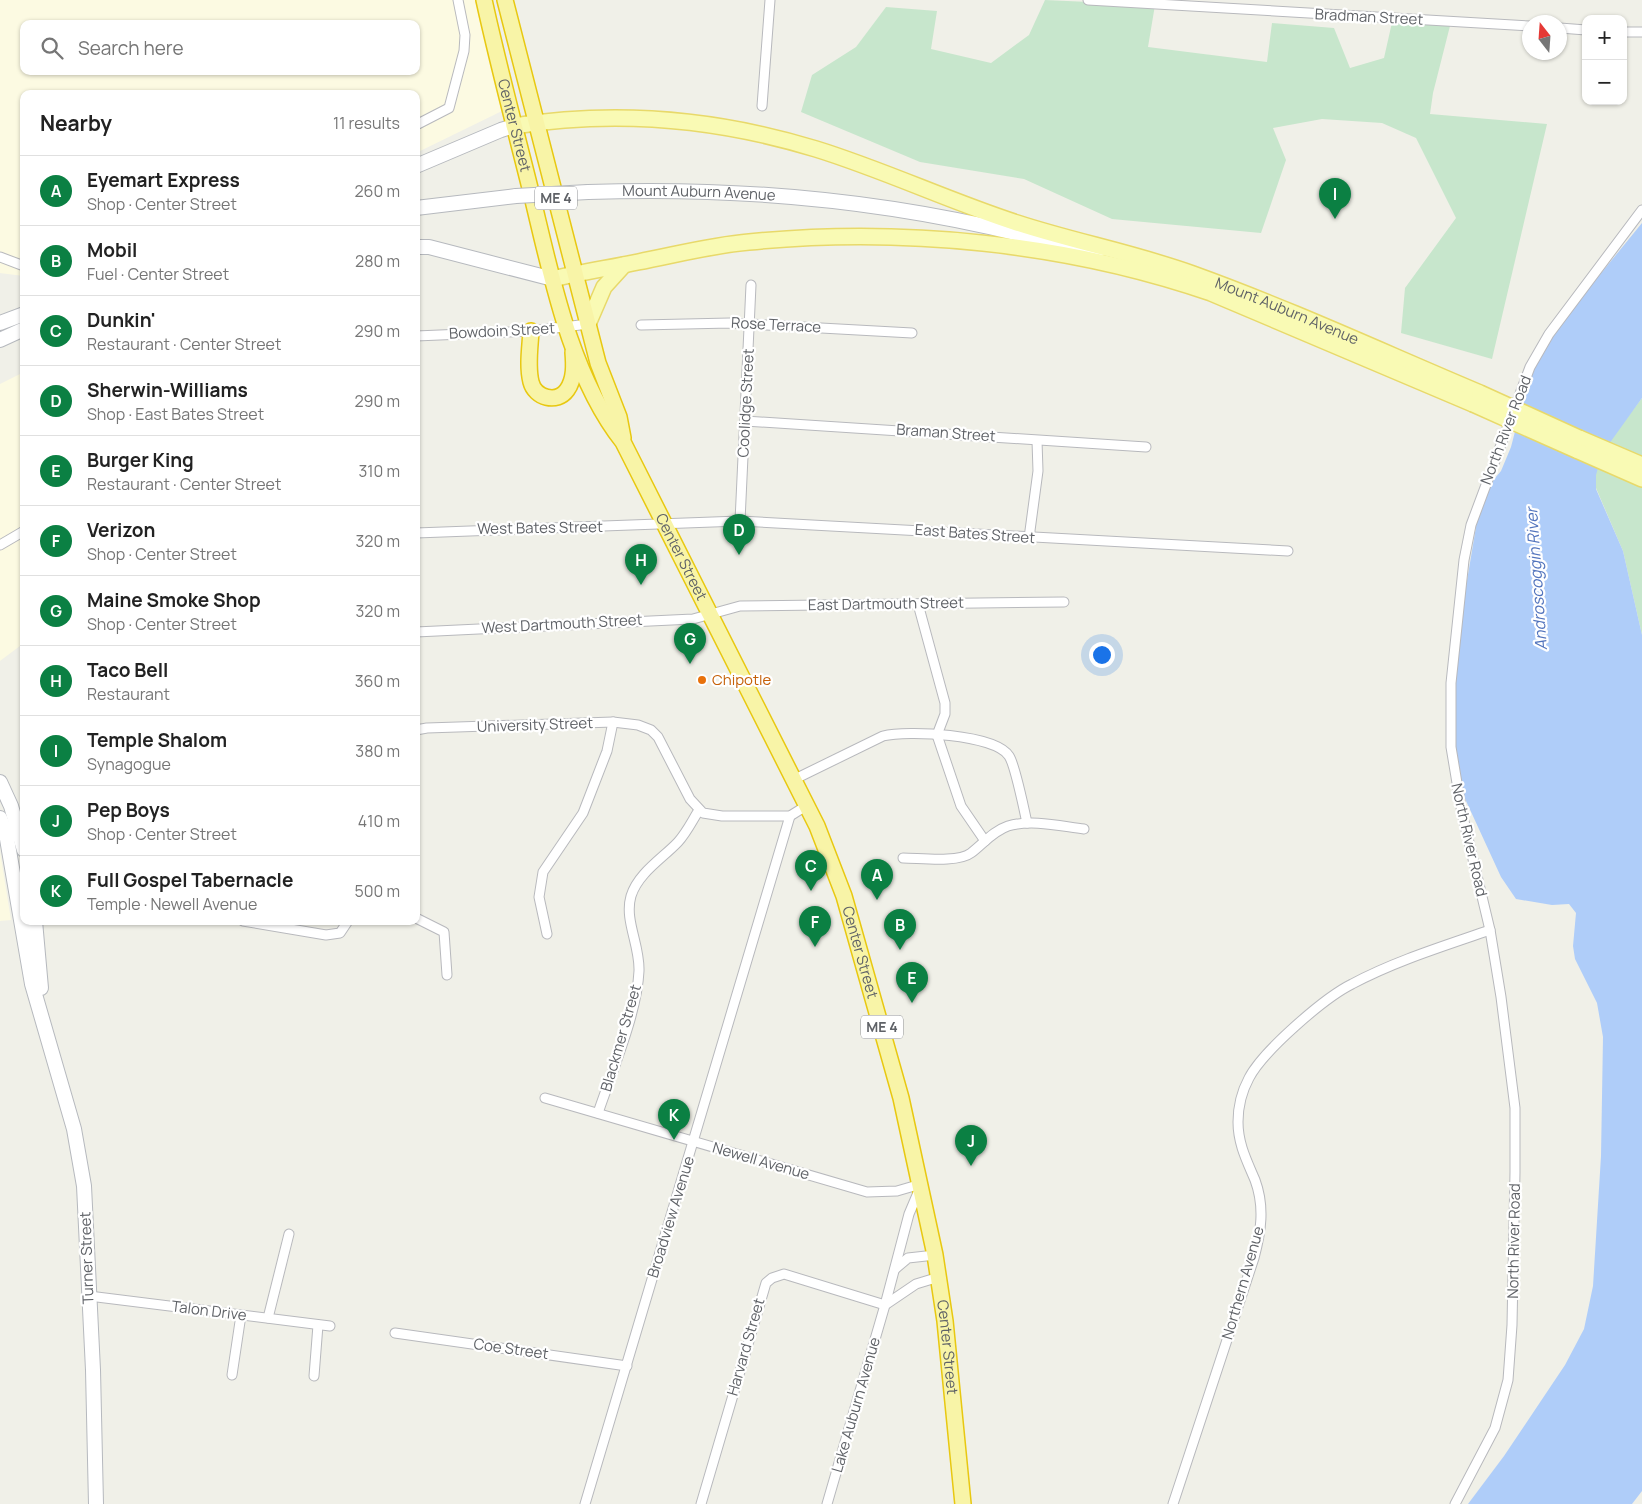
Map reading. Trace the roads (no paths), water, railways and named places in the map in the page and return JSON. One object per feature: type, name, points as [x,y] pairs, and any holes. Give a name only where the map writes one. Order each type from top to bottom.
[{"type":"highway","name":"Center Street","points":[[484,0],[553,279],[573,348],[606,420],[623,442],[817,826],[844,896],[856,934],[921,1184],[935,1255],[939,1277],[963,1504]]},
{"type":"highway","name":"Center Street","points":[[505,0],[598,363],[618,416],[623,442]]},
{"type":"highway","points":[[531,331],[531,383],[538,394],[546,398],[555,398],[568,389],[573,373],[573,348]]},
{"type":"main road","points":[[530,97],[539,108],[567,118]]},
{"type":"main road","points":[[420,164],[514,126],[567,118],[645,118],[772,137],[845,159],[940,197],[1053,233]]},
{"type":"main road","name":"Mount Auburn Avenue","points":[[420,208],[516,196],[588,192],[702,190],[811,199],[924,214],[982,225],[1087,252],[1171,279],[1477,399]]},
{"type":"main road","name":"Mount Auburn Avenue","points":[[982,225],[1053,233],[1191,273],[1276,306],[1577,444]]},
{"type":"main road","points":[[420,247],[429,247],[553,279],[748,242],[829,237],[900,238],[1028,248],[1171,279]]},
{"type":"main road","points":[[588,324],[604,287],[624,265]]},
{"type":"main road","points":[[0,323],[20,316]]},
{"type":"main road","points":[[0,340],[20,331]]},
{"type":"main road","points":[[1577,444],[1642,465]]},
{"type":"main road","points":[[1577,444],[1642,479]]},
{"type":"main road","name":"Turner Street","points":[[0,782],[16,831],[20,869]]},
{"type":"main road","name":"Turner Street","points":[[0,818],[16,831]]},
{"type":"main road","name":"Turner Street","points":[[26,925],[32,984],[74,1129],[80,1157],[86,1214],[96,1504]]},
{"type":"main road","name":"Turner Street","points":[[35,925],[42,1016]]},
{"type":"street","points":[[420,123],[449,108],[464,51],[465,35],[458,0]]},
{"type":"street","points":[[762,106],[770,0]]},
{"type":"street","name":"Bradman Street","points":[[1088,0],[1522,26]]},
{"type":"street","points":[[1567,29],[1582,30]]},
{"type":"street","points":[[1627,32],[1642,32]]},
{"type":"street","name":"North River Road","points":[[1455,1504],[1495,1428],[1503,1400],[1509,1367],[1516,1108],[1510,1056],[1490,930],[1462,813],[1451,747],[1451,684],[1466,544],[1515,402],[1539,350],[1642,210]]},
{"type":"street","points":[[0,258],[20,265]]},
{"type":"street","name":"Coolidge Street","points":[[740,521],[752,284]]},
{"type":"street","name":"Bowdoin Street","points":[[420,336],[531,331],[588,324]]},
{"type":"street","name":"Rose Terrace","points":[[641,324],[750,324],[912,332]]},
{"type":"street","name":"Braman Street","points":[[745,421],[1146,447]]},
{"type":"street","points":[[1029,538],[1038,471],[1037,440]]},
{"type":"street","name":"East Bates Street","points":[[663,524],[740,521],[1288,551]]},
{"type":"street","name":"West Bates Street","points":[[420,533],[663,524]]},
{"type":"street","points":[[0,545],[20,533]]},
{"type":"street","name":"East Dartmouth Street","points":[[708,613],[740,606],[1064,602]]},
{"type":"street","points":[[918,604],[945,703],[944,714],[937,735],[961,806],[985,841]]},
{"type":"street","name":"West Dartmouth Street","points":[[420,632],[693,619],[708,613]]},
{"type":"street","points":[[547,934],[539,897],[542,872],[583,813],[607,751],[613,722]]},
{"type":"street","name":"University Street","points":[[420,729],[613,722],[638,725],[652,731],[666,748],[690,798],[699,810]]},
{"type":"street","points":[[793,780],[883,736],[899,732],[978,740],[998,746],[1009,756],[1027,823]]},
{"type":"street","points":[[699,810],[711,815],[722,816],[790,816],[806,806]]},
{"type":"street","name":"Blackmer Street","points":[[598,1113],[630,1015],[638,980],[638,948],[629,909],[631,895],[647,871],[683,836],[699,810]]},
{"type":"street","name":"Broadview Avenue","points":[[586,1504],[790,816]]},
{"type":"street","points":[[903,858],[954,858],[969,855],[998,830],[1027,823],[1084,829]]},
{"type":"street","points":[[420,920],[444,932],[447,975]]},
{"type":"street","points":[[265,925],[326,936],[338,934],[343,931],[346,925]]},
{"type":"street","name":"Northern Avenue","points":[[1173,1504],[1254,1258],[1261,1227],[1261,1206],[1255,1180],[1241,1145],[1238,1122],[1240,1104],[1249,1079],[1263,1060],[1298,1025],[1345,987],[1490,930]]},
{"type":"street","name":"Newell Avenue","points":[[545,1098],[867,1192],[896,1191],[921,1184]]},
{"type":"street","name":"Lake Auburn Avenue","points":[[827,1504],[885,1305],[908,1214],[921,1184]]},
{"type":"street","points":[[268,1318],[289,1234]]},
{"type":"street","points":[[893,1272],[905,1260],[935,1255]]},
{"type":"street","name":"Harvard Street","points":[[701,1504],[766,1283],[772,1278],[784,1274],[885,1305]]},
{"type":"street","points":[[885,1305],[916,1284],[939,1277]]},
{"type":"street","name":"Talon Drive","points":[[89,1296],[330,1326]]},
{"type":"street","points":[[232,1375],[241,1315]]},
{"type":"street","points":[[314,1376],[318,1325]]},
{"type":"street","name":"Coe Street","points":[[395,1333],[627,1366]]},
{"type":"water","name":"Androscoggin River","points":[[1642,223],[1642,398],[1601,457],[1596,475],[1596,489],[1623,551],[1642,635],[1642,1491],[1632,1504],[1468,1504],[1504,1456],[1565,1365],[1584,1329],[1593,1286],[1601,1156],[1603,1037],[1597,1003],[1575,959],[1573,946],[1576,913],[1569,904],[1552,905],[1516,899],[1501,877],[1461,790],[1453,767],[1454,658],[1477,521],[1490,484],[1501,471],[1511,447],[1526,389],[1539,357],[1562,321]]},
{"type":"place","name":"Temple Shalom","points":[[1335,219]]},
{"type":"place","name":"Sherwin-Williams","points":[[739,555]]},
{"type":"place","name":"Taco Bell","points":[[641,585]]},
{"type":"place","name":"Maine Smoke Shop","points":[[690,664]]},
{"type":"place","name":"Chipotle","points":[[702,680]]},
{"type":"place","name":"Dunkin'","points":[[811,891]]},
{"type":"place","name":"Eyemart Express","points":[[877,900]]},
{"type":"place","name":"Verizon","points":[[815,947]]},
{"type":"place","name":"Mobil","points":[[900,950]]},
{"type":"place","name":"Burger King","points":[[912,1003]]},
{"type":"place","name":"Full Gospel Tabernacle","points":[[674,1140]]},
{"type":"place","name":"Pep Boys","points":[[971,1166]]}]
